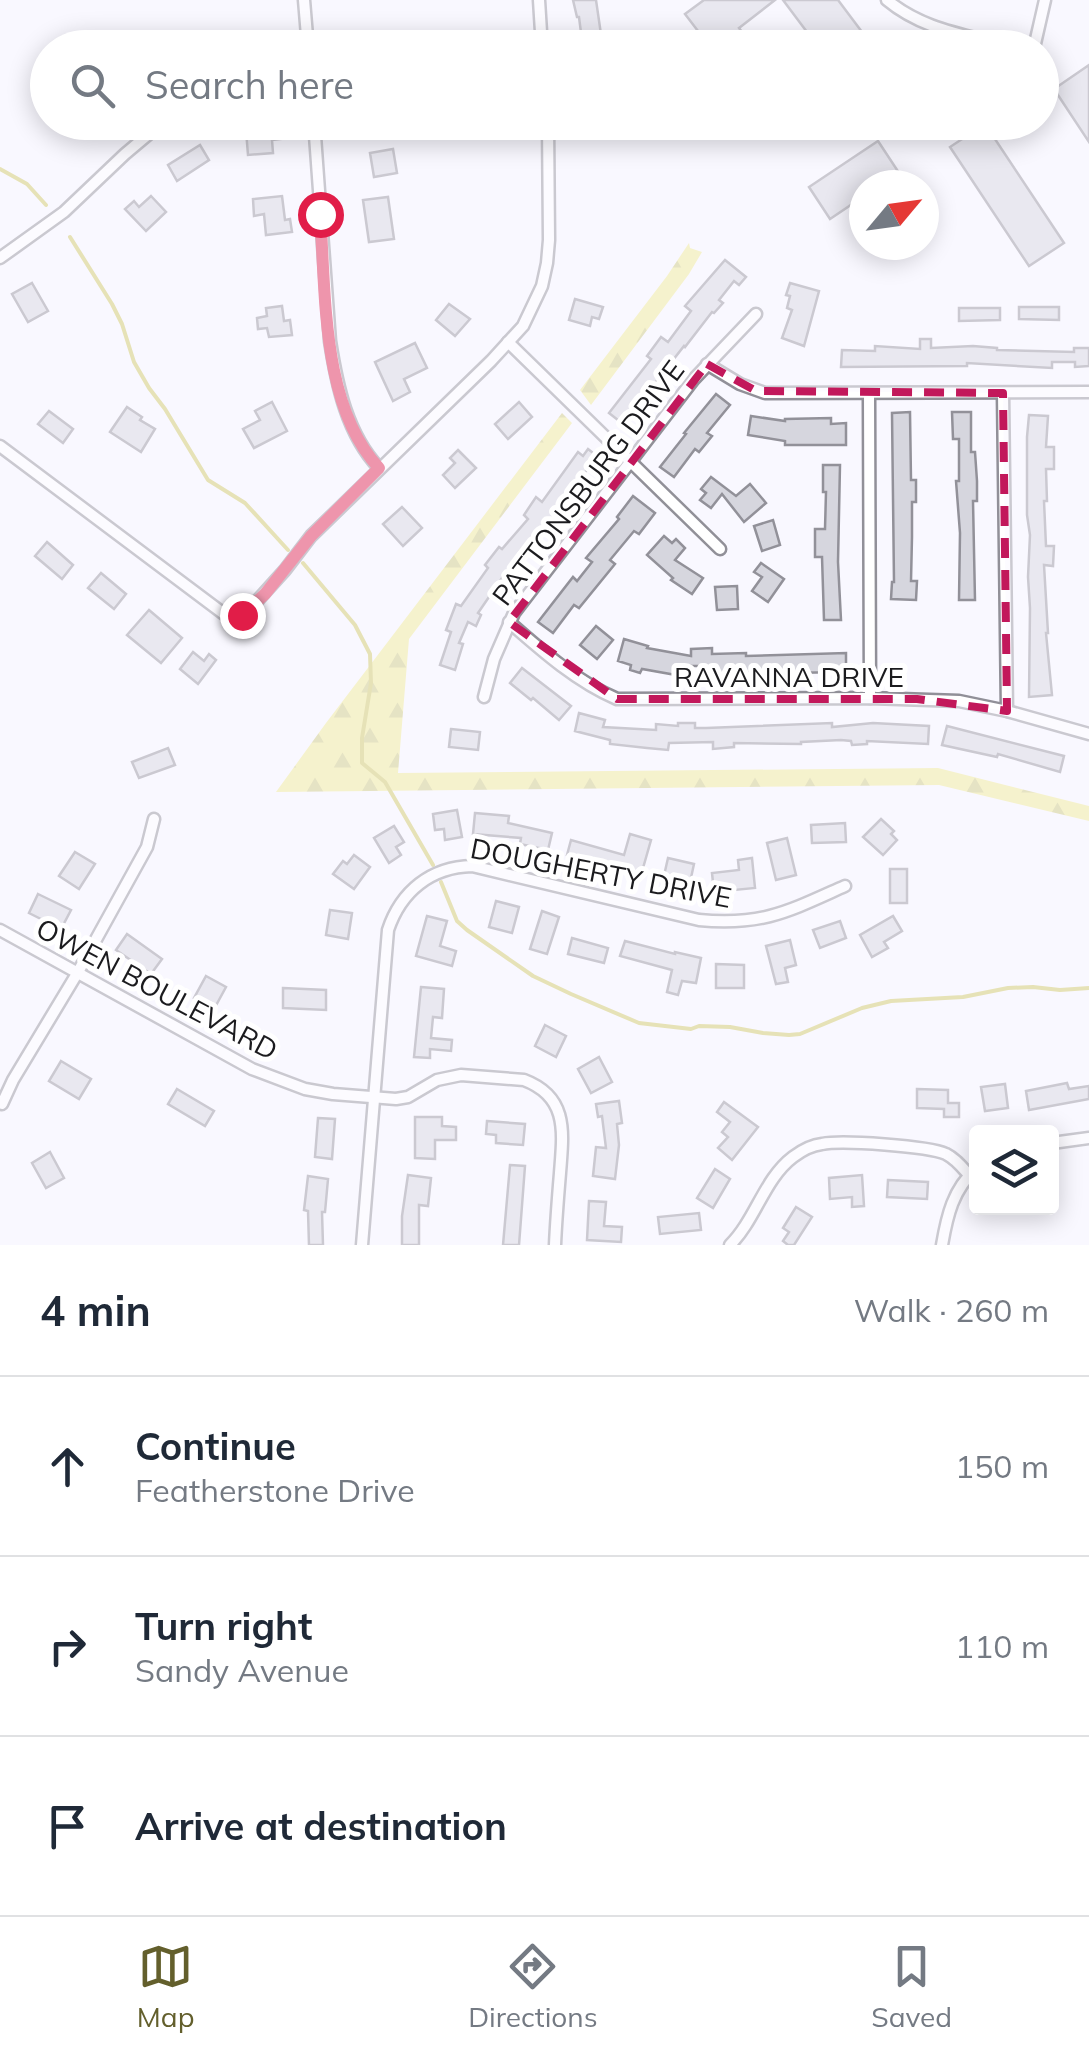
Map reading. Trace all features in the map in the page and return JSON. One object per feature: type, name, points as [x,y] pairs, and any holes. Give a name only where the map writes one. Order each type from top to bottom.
[{"type":"street","points":[[304,0],[306,30]]},
{"type":"street","points":[[538,0],[540,30]]},
{"type":"street","points":[[888,0],[902,12],[938,30]]},
{"type":"street","points":[[1038,30],[1046,0]]},
{"type":"street","points":[[0,258],[64,212],[142,140]]},
{"type":"street","points":[[315,140],[330,341],[336,374],[350,421],[379,468]]},
{"type":"street","points":[[0,446],[224,614],[235,617],[248,611],[311,536],[523,326],[547,263],[548,140]]},
{"type":"street","name":"PATTONSBURG DRIVE","points":[[484,696],[494,659],[514,613],[630,459],[707,364],[756,314]]},
{"type":"street","points":[[508,342],[720,549]]},
{"type":"street","points":[[707,364],[740,384],[765,393],[1089,392]]},
{"type":"street","points":[[1003,393],[1007,711]]},
{"type":"street","points":[[869,394],[870,698]]},
{"type":"street","name":"RAVANNA DRIVE","points":[[509,622],[574,675],[617,699],[959,701],[1089,734]]},
{"type":"street","points":[[2,1104],[147,846],[154,819]]},
{"type":"street","name":"DOUGHERTY DRIVE","points":[[362,1245],[388,930],[393,915],[423,880],[461,866],[490,869],[699,920],[724,922],[764,919],[845,886]]},
{"type":"street","name":"OWEN BOULEVARD","points":[[0,930],[278,1080],[334,1094],[396,1099],[408,1097],[437,1080],[461,1075],[524,1080],[544,1091],[556,1106],[563,1133],[554,1245]]},
{"type":"street","points":[[1059,1142],[1089,1138]]},
{"type":"street","points":[[730,1245],[779,1170],[798,1153],[814,1146],[836,1142],[938,1151],[969,1169]]},
{"type":"street","points":[[942,1245],[951,1205],[969,1178]]},
{"type":"highlighted area","points":[[707,364],[756,391],[1003,393],[1007,711],[917,699],[617,699],[509,622]]},
{"type":"green space","points":[[689,243],[690,248],[702,252],[689,274],[591,405],[580,390]]},
{"type":"green space","points":[[562,413],[572,423],[409,639],[398,773],[938,768],[1089,806],[1089,821],[939,785],[276,792]]},
{"type":"building","points":[[573,0],[596,0],[600,30],[581,30]]},
{"type":"building","points":[[704,0],[775,0],[740,30],[697,30],[685,14]]},
{"type":"building","points":[[783,0],[838,0],[860,30],[806,30]]},
{"type":"building","points":[[1089,65],[1089,142],[1059,97],[1059,86]]},
{"type":"building","points":[[247,140],[272,140],[273,153],[248,155]]},
{"type":"building","points":[[961,140],[996,140],[1064,243],[1029,266],[950,147]]},
{"type":"building","points":[[878,141],[897,170],[849,170],[849,206],[830,219],[809,187]]},
{"type":"building","points":[[200,145],[209,160],[177,181],[168,165]]},
{"type":"building","points":[[393,149],[397,173],[374,177],[370,153]]},
{"type":"building","points":[[151,196],[166,212],[146,231],[125,209],[134,201],[139,207]]},
{"type":"building","points":[[282,196],[285,220],[290,219],[292,232],[266,235],[264,214],[254,216],[253,199]]},
{"type":"building","points":[[388,197],[394,239],[369,242],[363,200]]},
{"type":"building","points":[[725,260],[746,277],[739,285],[734,281],[719,300],[723,303],[623,424],[609,413],[651,359],[647,356],[661,337],[668,342],[691,311],[685,306]]},
{"type":"building","points":[[32,283],[48,311],[28,322],[12,294]]},
{"type":"building","points":[[790,283],[819,291],[804,346],[782,338],[792,310],[787,308],[790,296],[786,295]]},
{"type":"building","points":[[575,299],[603,307],[599,319],[592,317],[590,326],[569,320]]},
{"type":"building","points":[[449,304],[470,319],[455,336],[436,320]]},
{"type":"building","points":[[282,306],[292,335],[269,337],[267,328],[258,329],[257,318],[267,316],[266,308]]},
{"type":"building","points":[[1019,307],[1059,307],[1059,320],[1019,319]]},
{"type":"building","points":[[959,308],[1000,308],[1000,320],[959,321]]},
{"type":"building","points":[[920,339],[931,339],[931,348],[973,346],[1074,352],[1074,348],[1089,348],[1089,366],[1052,362],[1052,368],[967,363],[841,367],[842,350],[875,351],[875,346],[920,349]]},
{"type":"building","points":[[415,343],[427,368],[404,379],[410,392],[393,401],[375,362]]},
{"type":"building","points":[[716,394],[730,405],[707,433],[712,436],[699,452],[695,449],[674,477],[660,467]]},
{"type":"building","points":[[272,402],[287,431],[254,448],[243,429],[260,420],[255,411]]},
{"type":"building","points":[[519,402],[532,417],[508,439],[495,424]]},
{"type":"building","points":[[127,407],[155,429],[141,452],[110,432]]},
{"type":"building","points":[[49,411],[73,429],[63,443],[38,424]]},
{"type":"building","points":[[910,412],[911,480],[916,480],[911,581],[917,581],[916,600],[891,599],[892,413]]},
{"type":"building","points":[[952,412],[971,412],[971,452],[975,452],[977,481],[977,501],[973,501],[975,600],[959,600],[959,439],[953,439]]},
{"type":"building","points":[[1029,415],[1048,416],[1046,447],[1054,447],[1054,469],[1046,469],[1044,501],[1046,546],[1054,546],[1053,566],[1044,565],[1052,695],[1029,697],[1027,437]]},
{"type":"building","points":[[751,416],[785,421],[831,418],[831,424],[846,423],[846,445],[785,445],[785,441],[748,435]]},
{"type":"building","points":[[588,449],[597,456],[544,529],[502,578],[478,613],[481,615],[476,626],[468,622],[459,643],[463,644],[455,670],[440,665],[451,632],[446,630],[456,604],[461,606],[488,568],[485,565],[528,519],[524,515],[536,497],[542,502],[578,452],[583,456]]},
{"type":"building","points":[[458,450],[476,468],[455,488],[443,475],[455,463],[450,458]]},
{"type":"building","points":[[823,465],[840,465],[841,620],[824,620],[822,557],[815,557],[815,529],[825,529]]},
{"type":"building","points":[[711,477],[736,496],[750,484],[766,503],[744,522],[722,494],[711,508],[700,500],[706,493],[701,489]]},
{"type":"building","points":[[633,496],[655,513],[639,534],[634,531],[610,560],[615,564],[579,608],[574,605],[553,633],[538,622],[573,577],[577,581],[592,562],[586,558]]},
{"type":"building","points":[[402,507],[422,528],[403,546],[383,524]]},
{"type":"building","points":[[773,520],[780,545],[762,551],[754,526]]},
{"type":"building","points":[[664,536],[672,543],[676,539],[685,548],[675,560],[703,578],[692,594],[671,580],[647,555]]},
{"type":"building","points":[[47,542],[73,565],[62,579],[35,556]]},
{"type":"building","points":[[761,563],[784,579],[768,602],[752,591],[762,577],[754,572]]},
{"type":"building","points":[[101,573],[126,594],[114,609],[88,588]]},
{"type":"building","points":[[737,586],[738,609],[717,610],[715,587]]},
{"type":"building","points":[[149,610],[182,638],[161,663],[127,635]]},
{"type":"building","points":[[596,626],[613,640],[597,659],[580,645]]},
{"type":"building","points":[[624,639],[647,648],[691,656],[691,649],[712,648],[712,654],[746,656],[846,653],[846,672],[700,674],[700,666],[678,666],[676,675],[642,669],[640,673],[618,661]]},
{"type":"building","points":[[193,652],[204,661],[209,654],[216,660],[198,684],[180,669]]},
{"type":"building","points":[[522,668],[571,706],[559,720],[510,683]]},
{"type":"building","points":[[579,713],[605,720],[603,727],[656,730],[656,724],[678,723],[695,723],[695,728],[832,723],[832,727],[873,723],[929,726],[928,744],[867,741],[852,745],[851,741],[841,740],[734,743],[734,747],[713,749],[713,742],[669,743],[668,750],[610,744],[610,740],[575,731]]},
{"type":"building","points":[[947,726],[1064,756],[1060,772],[998,754],[997,757],[942,745]]},
{"type":"building","points":[[451,729],[480,732],[478,750],[449,747]]},
{"type":"building","points":[[168,748],[175,765],[139,778],[132,762]]},
{"type":"building","points":[[457,810],[462,837],[445,840],[444,829],[435,830],[433,814]]},
{"type":"building","points":[[475,813],[509,816],[508,823],[552,833],[548,850],[520,844],[521,838],[473,834]]},
{"type":"building","points":[[881,819],[894,831],[891,834],[897,840],[883,855],[863,837]]},
{"type":"building","points":[[845,823],[846,842],[812,843],[811,825]]},
{"type":"building","points":[[394,826],[404,842],[396,847],[401,855],[389,863],[374,838]]},
{"type":"building","points":[[630,834],[651,840],[641,875],[567,855],[571,840],[624,855]]},
{"type":"building","points":[[787,838],[796,875],[776,880],[767,843]]},
{"type":"building","points":[[75,852],[95,864],[79,889],[59,876]]},
{"type":"building","points":[[354,855],[370,867],[354,889],[333,874]]},
{"type":"building","points":[[668,858],[694,864],[689,887],[663,880]]},
{"type":"building","points":[[752,858],[755,888],[714,892],[712,873],[739,870],[738,860]]},
{"type":"building","points":[[890,869],[907,869],[907,903],[890,903]]},
{"type":"building","points":[[38,894],[71,910],[61,929],[29,913]]},
{"type":"building","points":[[496,901],[519,907],[512,933],[489,927]]},
{"type":"building","points":[[330,910],[352,913],[348,939],[326,935]]},
{"type":"building","points":[[542,911],[559,917],[547,954],[530,949]]},
{"type":"building","points":[[427,916],[447,921],[440,946],[456,951],[452,966],[416,956]]},
{"type":"building","points":[[893,916],[902,931],[884,942],[888,948],[872,957],[860,935]]},
{"type":"building","points":[[840,921],[846,938],[820,948],[813,930]]},
{"type":"building","points":[[127,934],[162,959],[151,974],[116,950]]},
{"type":"building","points":[[572,938],[608,948],[604,963],[568,954]]},
{"type":"building","points":[[790,940],[796,965],[785,968],[788,982],[776,984],[766,946]]},
{"type":"building","points":[[625,941],[701,958],[696,983],[682,981],[678,995],[667,992],[672,970],[620,956]]},
{"type":"building","points":[[716,964],[744,965],[744,988],[716,988]]},
{"type":"building","points":[[206,976],[226,987],[214,1009],[194,998]]},
{"type":"building","points":[[421,987],[444,989],[442,1018],[433,1017],[431,1038],[452,1040],[451,1051],[430,1049],[430,1058],[414,1057]]},
{"type":"building","points":[[283,988],[326,990],[326,1010],[283,1008]]},
{"type":"building","points":[[545,1025],[566,1036],[556,1057],[535,1046]]},
{"type":"building","points":[[599,1057],[612,1082],[591,1093],[578,1069]]},
{"type":"building","points":[[61,1061],[91,1079],[79,1099],[49,1081]]},
{"type":"building","points":[[1067,1083],[1069,1089],[1089,1086],[1089,1099],[1029,1110],[1026,1091]]},
{"type":"building","points":[[1005,1084],[1008,1108],[985,1111],[981,1087]]},
{"type":"building","points":[[177,1089],[214,1111],[205,1126],[168,1104]]},
{"type":"building","points":[[917,1089],[948,1090],[948,1103],[959,1103],[959,1117],[944,1117],[944,1109],[917,1108]]},
{"type":"building","points":[[619,1101],[622,1123],[617,1124],[615,1179],[593,1176],[596,1147],[606,1148],[602,1116],[598,1117],[596,1104]]},
{"type":"building","points":[[724,1102],[758,1127],[732,1160],[718,1148],[728,1137],[722,1132],[730,1122],[717,1112]]},
{"type":"building","points":[[415,1117],[442,1117],[442,1126],[456,1127],[456,1140],[435,1140],[435,1159],[415,1158]]},
{"type":"building","points":[[318,1118],[335,1119],[332,1159],[315,1157]]},
{"type":"building","points":[[487,1121],[525,1124],[523,1145],[496,1143],[496,1135],[486,1134]]},
{"type":"building","points":[[50,1152],[64,1178],[46,1188],[32,1163]]},
{"type":"building","points":[[510,1165],[525,1166],[519,1245],[503,1245]]},
{"type":"building","points":[[715,1169],[730,1179],[713,1208],[697,1198]]},
{"type":"building","points":[[408,1175],[431,1178],[428,1206],[419,1205],[419,1245],[402,1245]]},
{"type":"building","points":[[862,1175],[864,1206],[852,1207],[852,1197],[830,1199],[829,1178]]},
{"type":"building","points":[[308,1176],[328,1179],[322,1212],[323,1245],[309,1245],[308,1211],[304,1210]]},
{"type":"building","points":[[888,1180],[928,1182],[927,1199],[887,1197]]},
{"type":"building","points":[[589,1201],[606,1202],[604,1226],[622,1227],[621,1242],[587,1240]]},
{"type":"building","points":[[796,1207],[812,1217],[794,1245],[788,1245],[783,1241],[789,1232],[783,1228]]},
{"type":"building","points":[[699,1213],[701,1230],[660,1234],[658,1217]]},
{"type":"waterway","points":[[0,169],[27,184],[46,205]]},
{"type":"waterway","points":[[70,237],[112,304],[134,362],[208,480],[245,503],[288,550]]},
{"type":"waterway","points":[[303,563],[355,625],[370,654],[371,683],[362,763],[385,782],[433,865]]},
{"type":"waterway","points":[[441,882],[457,921],[467,930],[533,976],[639,1023],[691,1029],[730,1027],[789,1035],[891,1001],[963,997],[1008,988],[1089,988]]},
{"type":"route","points":[[242,615],[265,594],[311,536],[379,468],[369,458],[350,421],[336,374],[320,214]]}]
